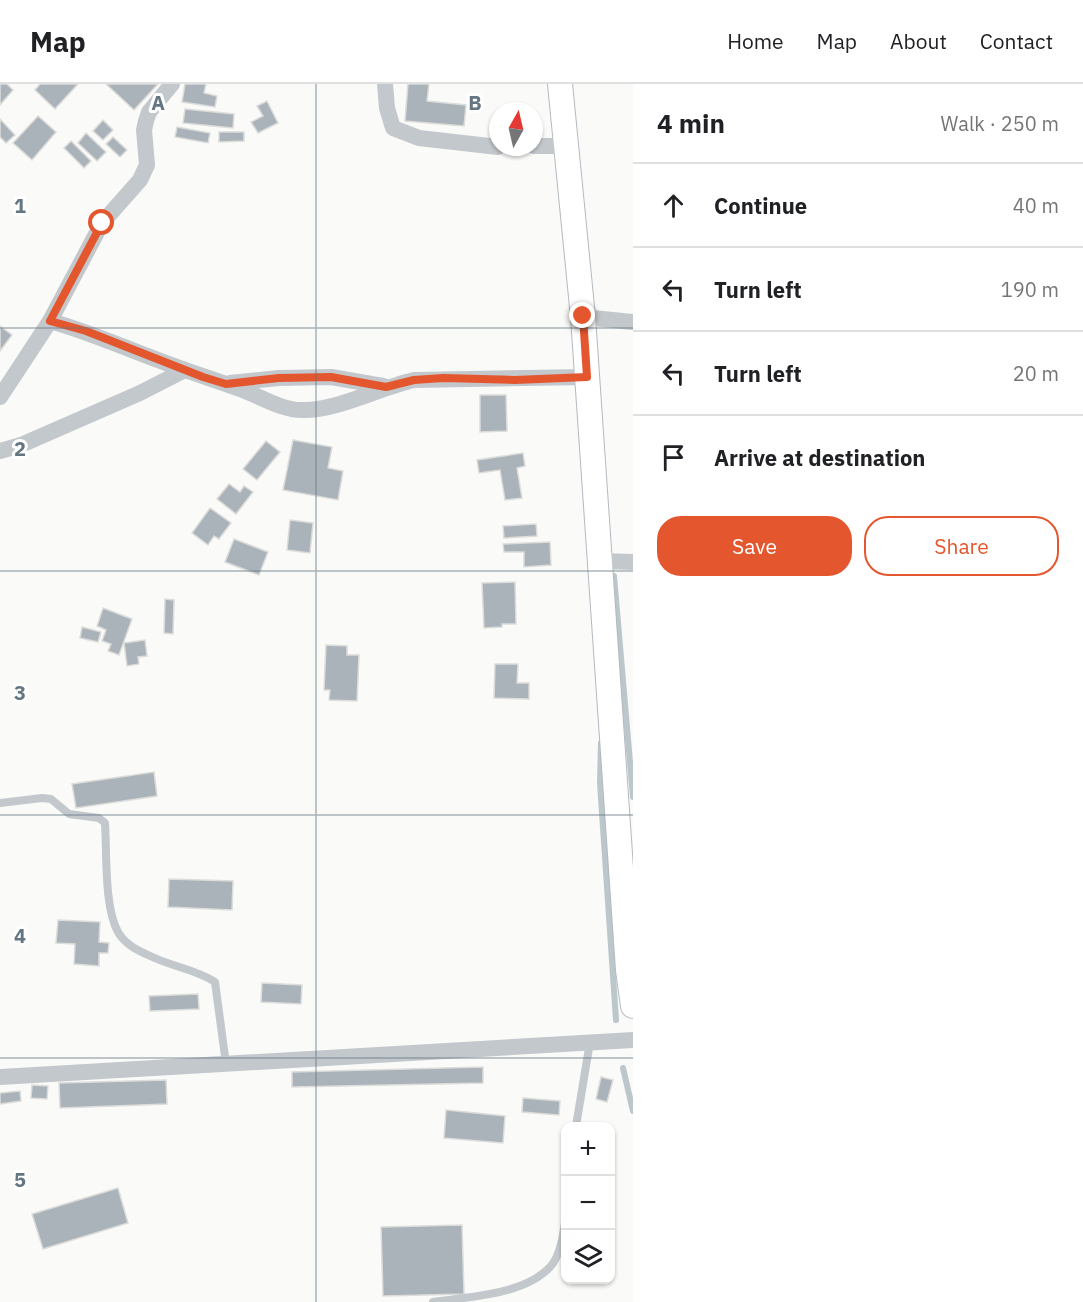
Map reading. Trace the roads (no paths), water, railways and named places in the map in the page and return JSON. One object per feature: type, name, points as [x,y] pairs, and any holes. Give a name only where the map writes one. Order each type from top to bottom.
[{"type":"main road","points":[[560,84],[583,316],[628,970],[633,1006]]},
{"type":"street","points":[[0,397],[50,321],[102,223],[140,180],[147,165],[146,121],[149,112],[172,84]]},
{"type":"street","points":[[385,84],[387,108],[393,128],[419,138],[489,146]]},
{"type":"street","points":[[543,146],[565,146]]},
{"type":"street","points":[[583,316],[633,322]]},
{"type":"street","points":[[50,321],[86,331],[264,398],[280,407],[303,411],[332,407],[386,387],[414,380],[587,377]]},
{"type":"street","points":[[0,451],[21,445],[140,393],[185,370]]},
{"type":"street","points":[[226,384],[279,378],[331,377],[386,387]]},
{"type":"street","points":[[600,561],[633,562]]},
{"type":"street","points":[[0,1077],[633,1040]]},
{"type":"lane","points":[[0,803],[51,799],[69,814],[99,818],[105,823],[111,913],[119,933],[136,950],[205,975],[215,982],[226,1064]]},
{"type":"lane","points":[[577,1122],[590,1042]]},
{"type":"lane","points":[[433,1302],[506,1292],[538,1276],[552,1266],[564,1230]]},
{"type":"waterway","points":[[614,576],[633,797]]},
{"type":"waterway","points":[[601,743],[600,783],[616,1020]]},
{"type":"waterway","points":[[623,1068],[633,1111]]}]
